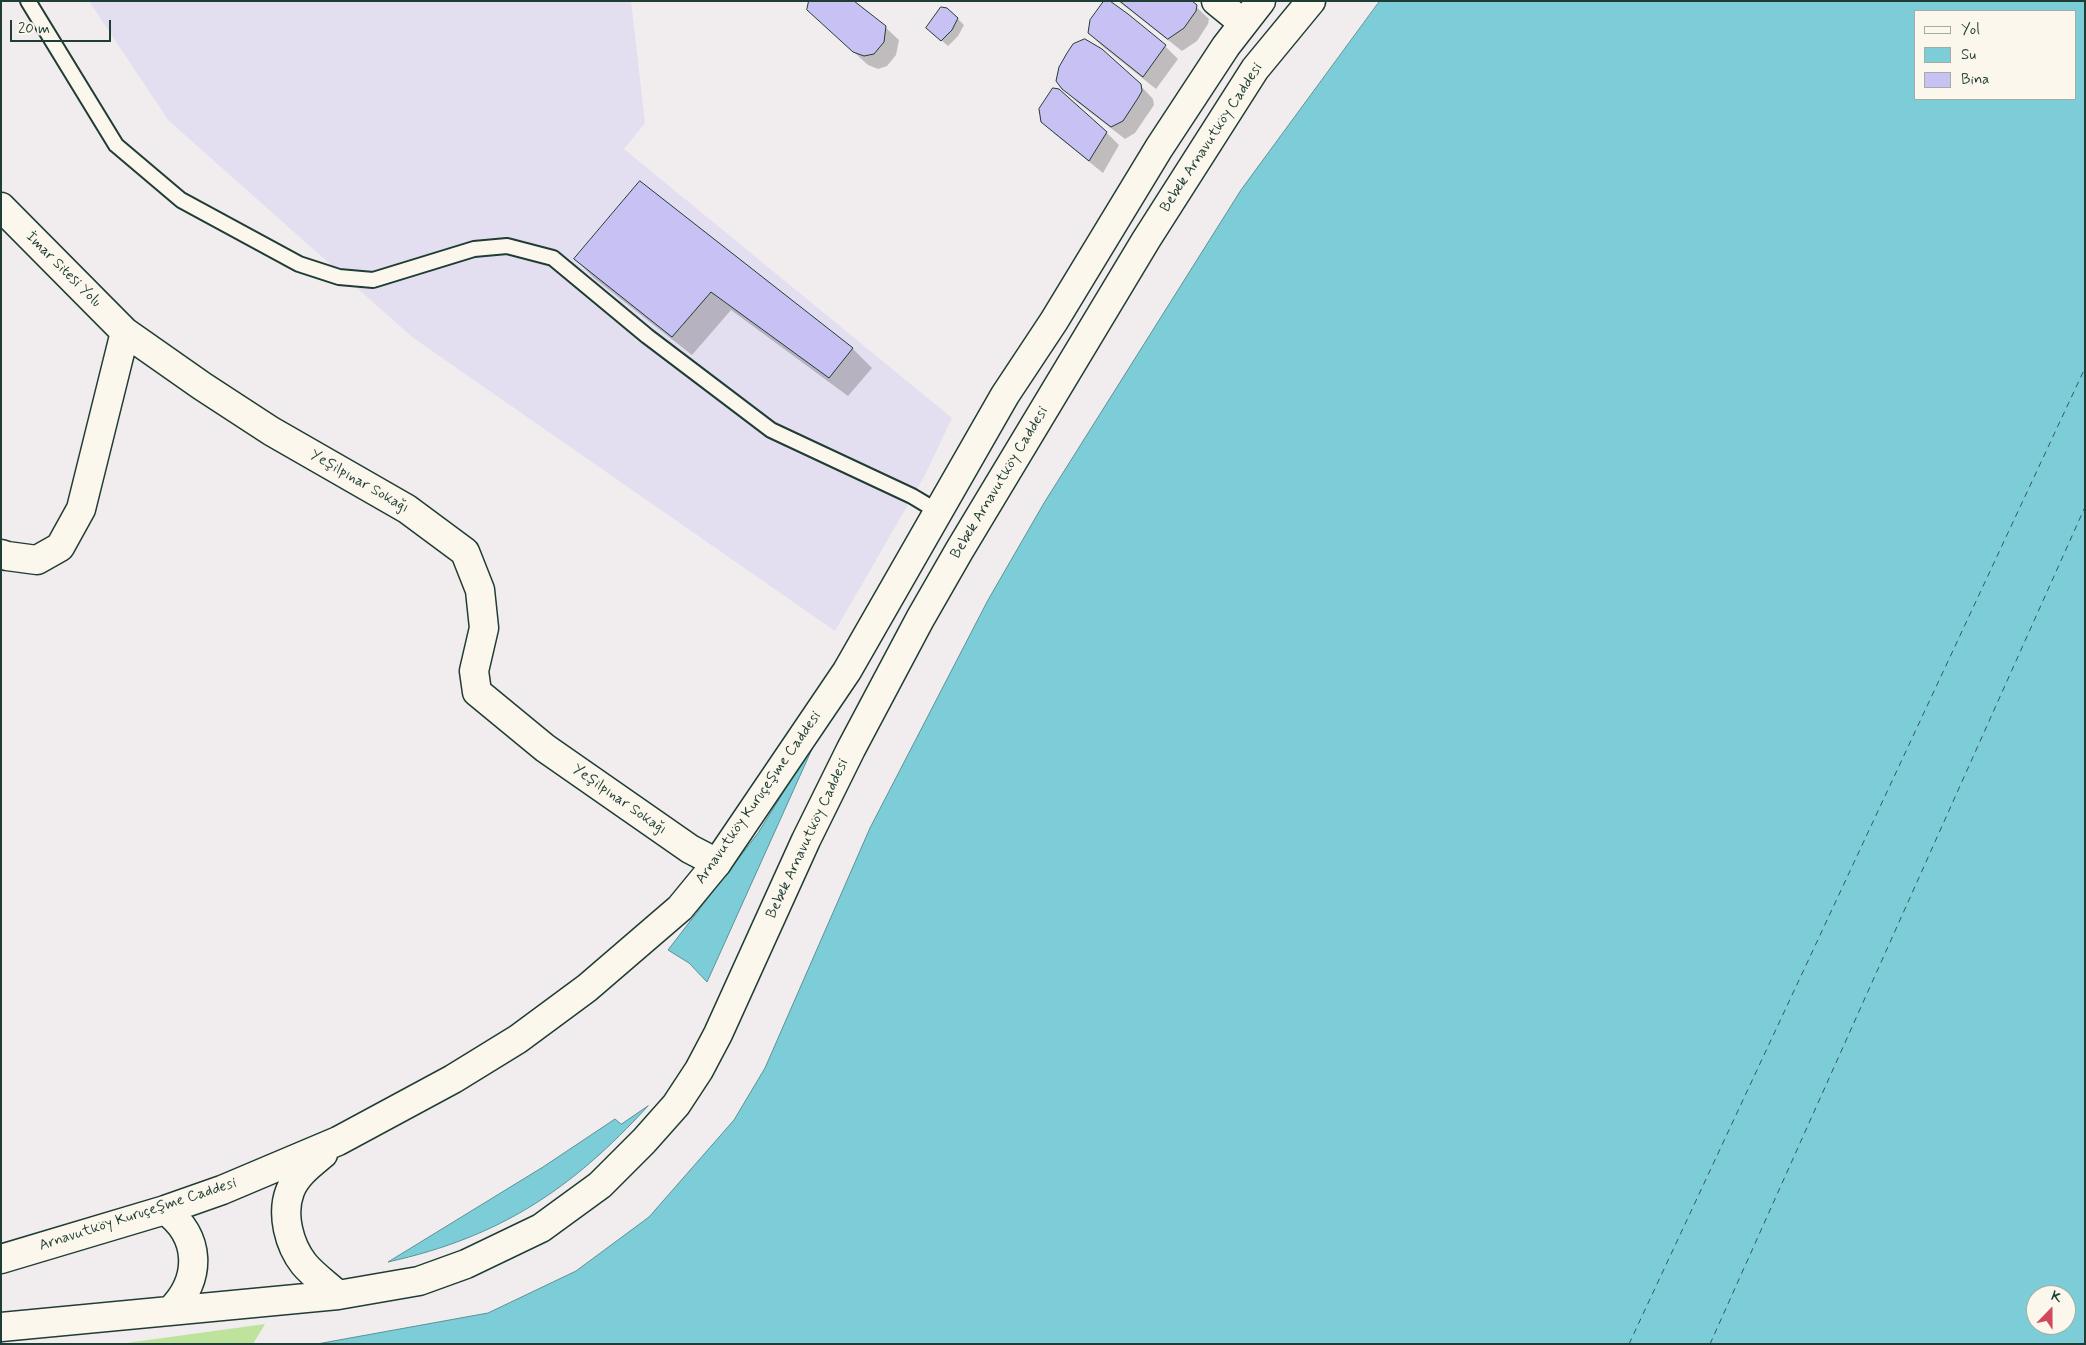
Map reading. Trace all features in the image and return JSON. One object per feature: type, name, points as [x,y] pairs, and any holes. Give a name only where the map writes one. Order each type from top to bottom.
[{"type":"main road","points":[[1216,1],[1243,23]]},
{"type":"main road","points":[[938,511],[1005,395],[1054,321],[1159,148],[1226,46],[1261,1]]},
{"type":"main road","name":"Bebek Arnavutköy Caddesi","points":[[349,1293],[418,1282],[466,1264],[541,1228],[600,1185],[644,1142],[676,1105],[699,1070],[737,993],[806,840],[875,704],[959,551],[1146,240],[1255,69],[1311,1]]},
{"type":"main road","name":"İmar Sitesi Yolu","points":[[1,206],[125,332]]},
{"type":"main road","points":[[1,554],[37,560],[60,547],[81,509],[125,332]]},
{"type":"main road","name":"Yeşilpınar Sokağı","points":[[125,332],[271,431],[407,509],[465,552],[480,590],[484,628],[474,671],[477,692],[545,748],[690,849],[717,863]]},
{"type":"main road","name":"Arnavutköy Kuruçeşme Caddesi","points":[[1,1259],[165,1210],[222,1190],[338,1142],[453,1079],[518,1039],[579,994],[680,908],[717,863],[847,671],[938,511]]},
{"type":"main road","points":[[338,1142],[304,1171],[290,1191],[287,1215],[291,1242],[304,1264],[349,1293]]},
{"type":"main road","points":[[165,1210],[176,1218],[183,1227],[189,1239],[194,1262],[189,1284],[182,1298],[171,1310]]},
{"type":"main road","points":[[1,1327],[349,1293]]},
{"type":"lane","points":[[28,1],[116,145],[181,200],[299,264],[339,277],[373,280],[474,249],[507,246],[553,258],[647,336],[771,430],[912,496],[938,511]]},
{"type":"shaded area","points":[[89,1],[631,1],[645,123],[624,149],[952,418],[924,477],[835,631],[412,337],[169,121]]},
{"type":"green space","points":[[265,1324],[253,1344],[119,1344]]},
{"type":"water","points":[[1380,1],[2085,1],[2085,1344],[317,1344],[488,1313],[576,1271],[649,1217],[734,1120],[765,1068],[870,828],[988,600],[1044,503],[1241,190]]},
{"type":"water","points":[[817,738],[707,982],[689,963],[668,950],[758,833]]},
{"type":"water","points":[[648,1106],[591,1162],[561,1186],[531,1206],[499,1224],[465,1239],[428,1252],[388,1262],[543,1167],[615,1119],[621,1124]]},
{"type":"building","points":[[809,1],[854,1],[886,26],[884,42],[874,54],[864,56],[853,52],[807,10]]},
{"type":"building","points":[[1104,1],[1110,1],[1166,45],[1143,77],[1088,33],[1090,20]]},
{"type":"building","points":[[1120,1],[1192,1],[1197,5],[1196,11],[1184,28],[1168,39]]},
{"type":"building","points":[[941,7],[947,8],[958,18],[952,30],[941,41],[926,28]]},
{"type":"building","points":[[1085,39],[1102,49],[1141,84],[1142,91],[1123,121],[1111,127],[1062,89],[1056,81],[1059,67],[1073,44]]},
{"type":"building","points":[[1053,88],[1059,89],[1107,132],[1089,161],[1041,122],[1039,109]]},
{"type":"building","points":[[640,181],[853,348],[829,378],[711,292],[672,337],[574,259]]},
{"type":"ferry route","points":[[1629,1344],[2085,368]]},
{"type":"ferry route","points":[[1710,1344],[2085,507]]}]
